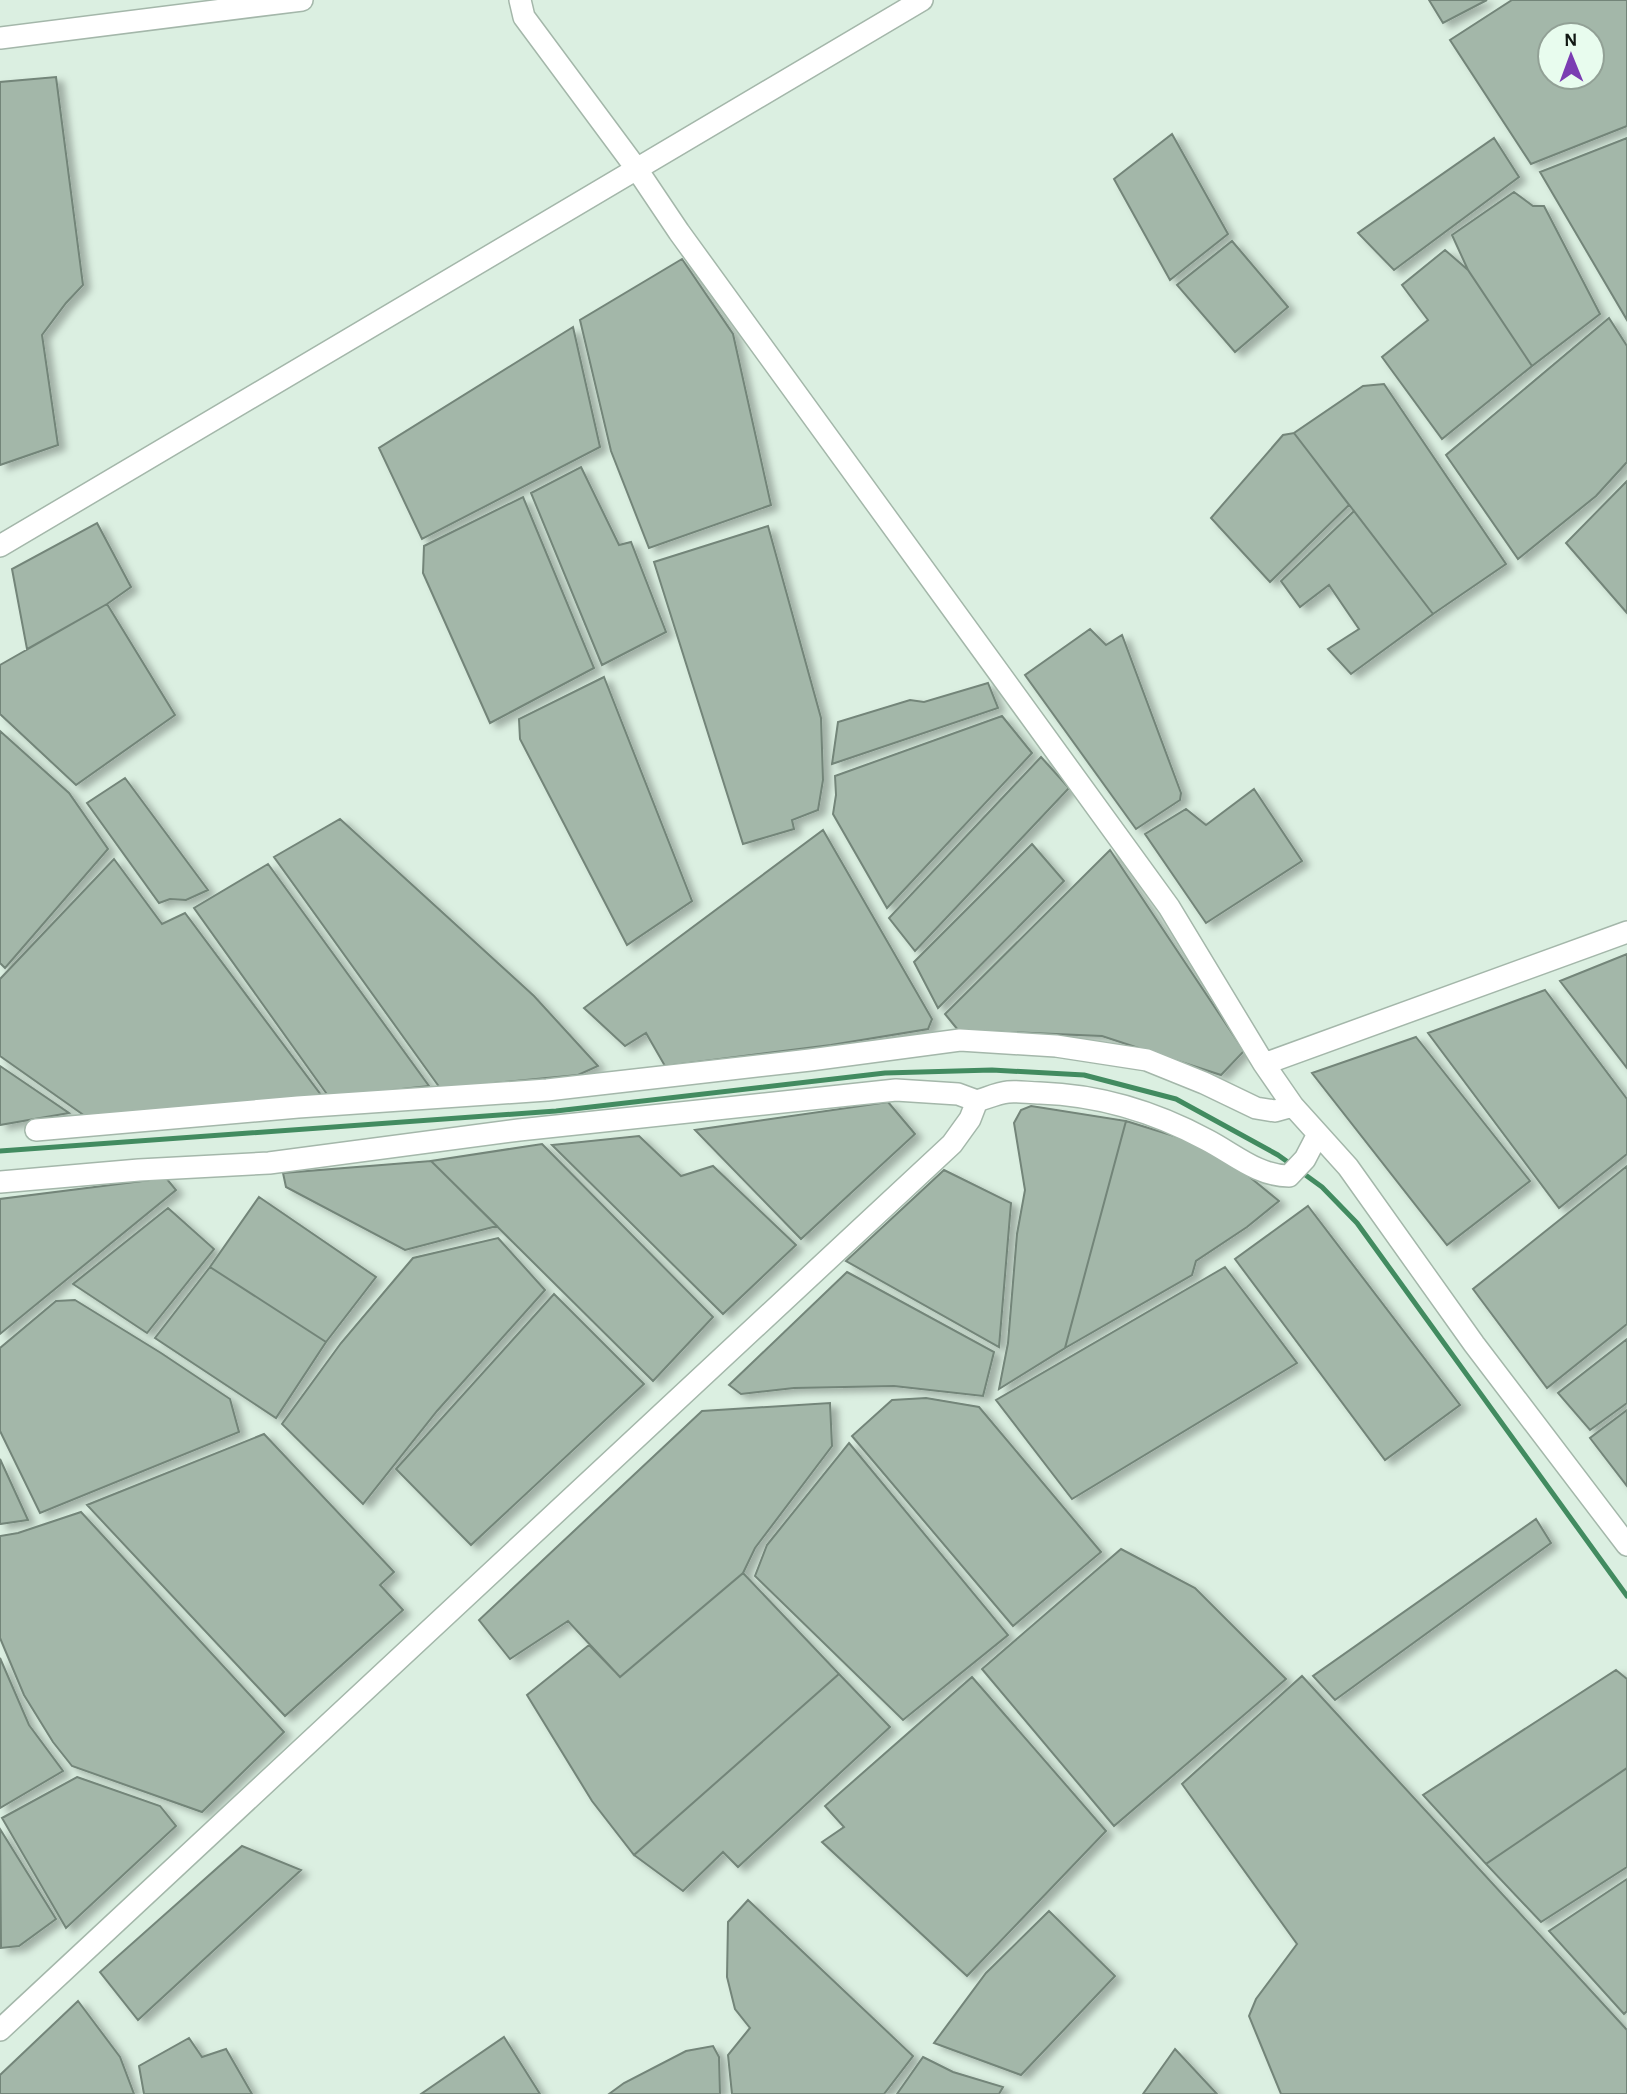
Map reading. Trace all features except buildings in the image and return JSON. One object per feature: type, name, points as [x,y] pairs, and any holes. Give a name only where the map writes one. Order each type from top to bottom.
[{"type":"street","points":[[0,38],[302,0]]},
{"type":"street","points":[[520,0],[524,17],[1169,907],[1264,1064],[1293,1106],[1348,1167],[1474,1344],[1627,1545]]},
{"type":"street","points":[[0,546],[922,0]]},
{"type":"street","points":[[1264,1064],[1627,932]]},
{"type":"street","points":[[36,1130],[298,1107],[547,1090],[960,1040],[1056,1046],[1147,1060],[1256,1108],[1275,1111],[1293,1106]]},
{"type":"street","points":[[0,1182],[139,1170],[269,1163],[519,1130],[897,1090],[958,1094],[977,1101],[1007,1092],[1068,1094],[1118,1103],[1177,1124],[1257,1170],[1275,1176],[1289,1175],[1305,1159],[1318,1134]]},
{"type":"street","points":[[0,2030],[952,1143],[970,1119],[977,1101]]},
{"type":"waterway","points":[[0,1151],[556,1111],[885,1073],[992,1070],[1084,1075],[1176,1099],[1292,1165]]},
{"type":"waterway","points":[[1300,1171],[1322,1187],[1357,1223],[1627,1596]]}]
